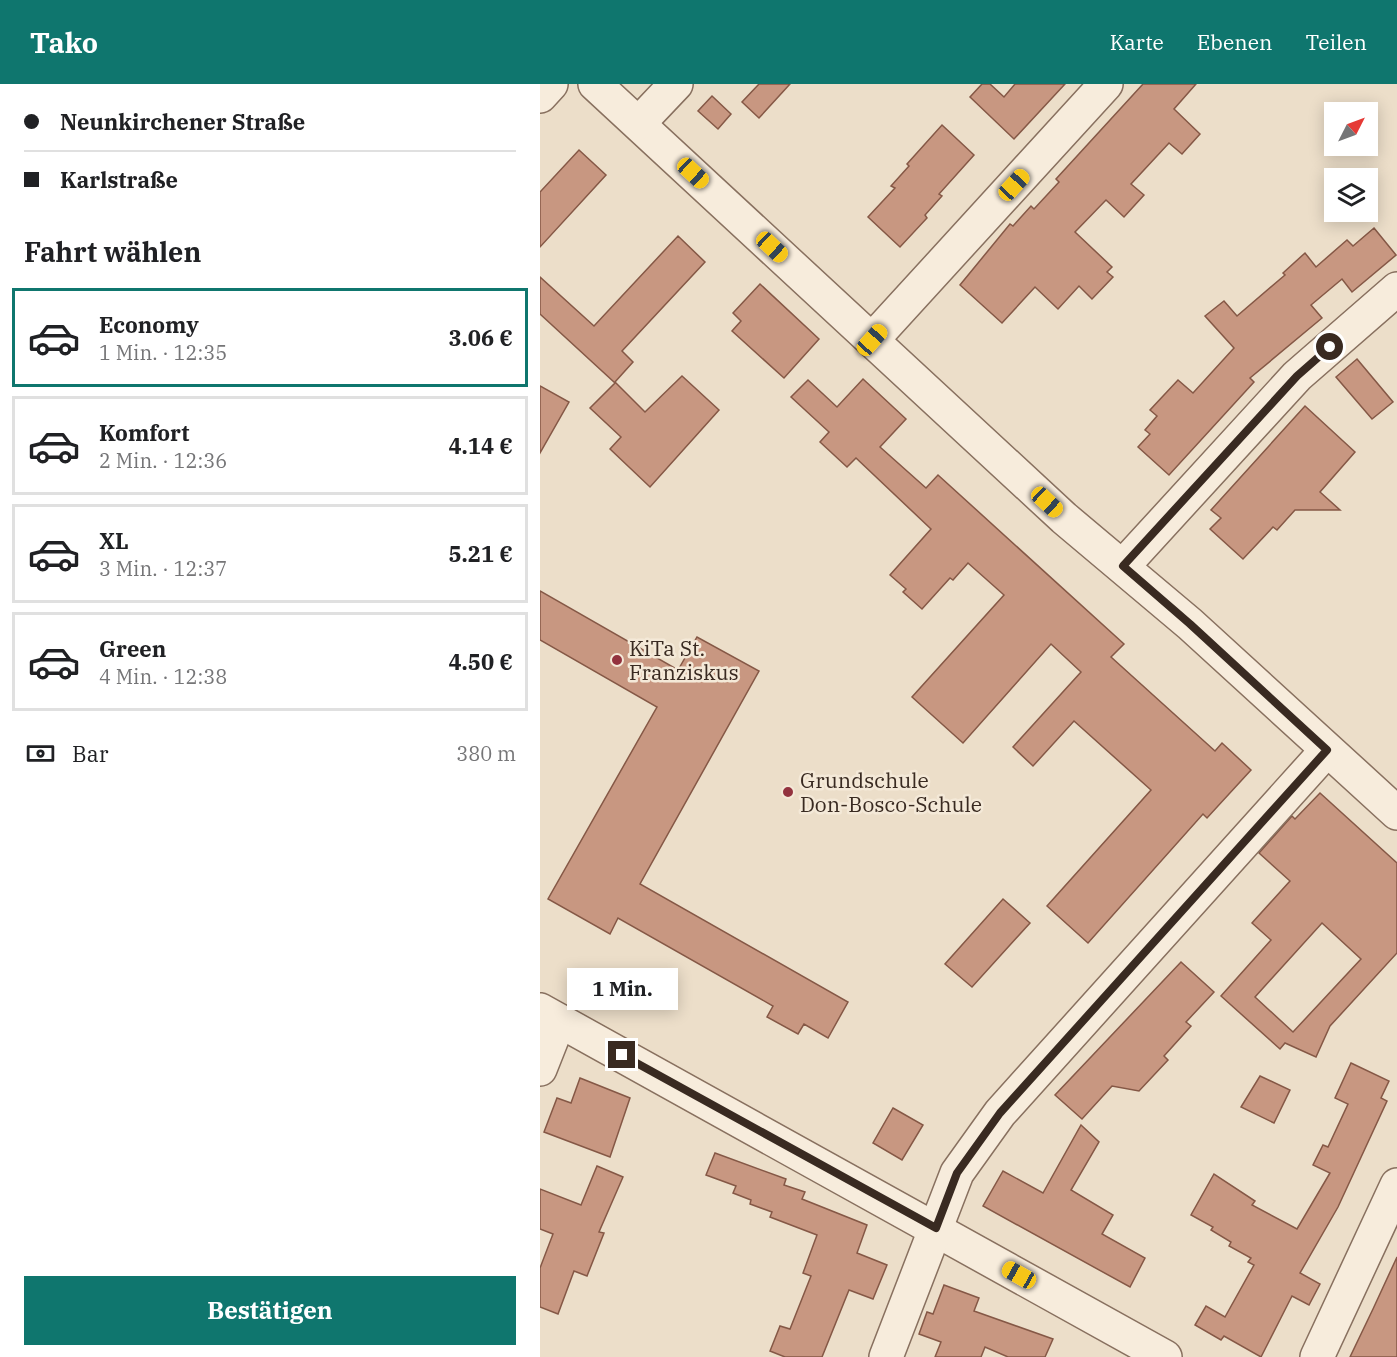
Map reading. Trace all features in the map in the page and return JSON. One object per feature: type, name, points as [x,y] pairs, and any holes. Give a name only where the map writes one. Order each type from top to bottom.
[{"type":"street","points":[[540,96],[551,84]]},
{"type":"street","points":[[595,84],[1064,518],[1190,624],[1395,809]]},
{"type":"street","points":[[639,123],[676,84]]},
{"type":"street","points":[[872,340],[1106,84]]},
{"type":"street","points":[[1123,566],[1297,376],[1397,289]]},
{"type":"street","points":[[886,1357],[957,1173],[1000,1113],[1327,750]]},
{"type":"street","points":[[540,1070],[550,1015],[1165,1357]]},
{"type":"street","points":[[1317,1357],[1397,1185]]},
{"type":"building","points":[[759,84],[790,84],[759,118],[742,102]]},
{"type":"building","points":[[982,84],[990,84],[1004,97],[1015,84],[1065,84],[1014,139],[970,97]]},
{"type":"building","points":[[1143,84],[1196,84],[1174,109],[1200,134],[1182,154],[1169,143],[1131,184],[1144,195],[1124,217],[1106,200],[1075,232],[1112,267],[1107,272],[1113,277],[1092,299],[1079,286],[1058,309],[1035,287],[1002,323],[960,285],[1010,224],[1013,226],[1031,206],[1034,209],[1059,182],[1056,179]]},
{"type":"building","points":[[712,96],[731,114],[718,129],[698,111]]},
{"type":"building","points":[[942,125],[974,155],[939,194],[942,196],[925,215],[927,218],[900,247],[868,217],[895,188],[891,186],[909,166],[907,164]]},
{"type":"building","points":[[579,150],[606,175],[540,247],[540,192]]},
{"type":"building","points":[[1374,228],[1396,255],[1352,292],[1342,279],[1311,305],[1322,318],[1250,378],[1254,382],[1169,475],[1138,447],[1150,434],[1145,430],[1157,416],[1150,410],[1178,380],[1193,393],[1234,348],[1205,316],[1224,301],[1237,316],[1285,275],[1283,273],[1305,253],[1316,267],[1347,240],[1353,246]]},
{"type":"building","points":[[678,236],[705,262],[622,351],[633,362],[615,382],[645,412],[682,376],[719,410],[650,487],[610,449],[621,437],[590,408],[615,383],[540,314],[540,277],[594,326]]},
{"type":"building","points":[[760,284],[819,339],[784,378],[732,331],[741,321],[733,313]]},
{"type":"building","points":[[1357,359],[1393,402],[1372,419],[1336,377]]},
{"type":"building","points":[[863,379],[906,419],[880,447],[926,488],[938,475],[1124,644],[1111,657],[1215,751],[1222,743],[1251,770],[1207,818],[1203,814],[1088,943],[1047,906],[1151,790],[1074,721],[1033,766],[1013,747],[1081,672],[1051,644],[963,743],[912,697],[1004,595],[968,563],[953,580],[950,578],[922,609],[903,592],[906,589],[890,575],[931,529],[856,458],[847,467],[820,442],[829,432],[791,397],[808,380],[837,407]]},
{"type":"building","points":[[540,386],[569,402],[540,453]]},
{"type":"building","points":[[1305,406],[1355,452],[1320,492],[1340,510],[1295,510],[1277,530],[1273,527],[1243,559],[1210,529],[1221,518],[1211,510]]},
{"type":"building","points":[[540,591],[678,670],[697,637],[759,671],[640,884],[848,1002],[828,1038],[804,1024],[798,1034],[767,1017],[773,1006],[618,918],[610,934],[548,899],[657,707],[540,640]]},
{"type":"building","points":[[1320,793],[1397,863],[1397,953],[1330,1026],[1316,1057],[1285,1043],[1280,1049],[1221,996],[1271,940],[1252,923],[1290,881],[1259,853],[1292,816],[1295,819]],"holes":[[[1322,923],[1361,959],[1293,1032],[1255,997]]]},
{"type":"building","points":[[1003,899],[1030,923],[972,987],[945,964]]},
{"type":"building","points":[[1181,962],[1214,992],[1186,1022],[1191,1026],[1164,1056],[1168,1060],[1139,1091],[1112,1086],[1082,1119],[1055,1095]]},
{"type":"building","points":[[1351,1063],[1389,1081],[1381,1098],[1387,1101],[1338,1207],[1300,1273],[1320,1284],[1309,1305],[1292,1296],[1261,1357],[1224,1336],[1221,1340],[1195,1325],[1206,1306],[1225,1317],[1254,1265],[1248,1262],[1251,1258],[1229,1246],[1231,1242],[1211,1230],[1213,1227],[1191,1215],[1214,1174],[1255,1201],[1252,1205],[1297,1229],[1330,1173],[1313,1165],[1323,1145],[1328,1147],[1348,1104],[1335,1098]]},
{"type":"building","points":[[1260,1076],[1290,1090],[1274,1123],[1241,1107]]},
{"type":"building","points":[[580,1078],[630,1098],[610,1157],[544,1132],[557,1098],[571,1103]]},
{"type":"building","points":[[893,1108],[923,1125],[902,1160],[873,1143]]},
{"type":"building","points":[[1081,1125],[1099,1142],[1071,1190],[1113,1215],[1102,1234],[1145,1258],[1130,1287],[983,1206],[1003,1171],[1043,1193]]},
{"type":"building","points":[[715,1153],[786,1179],[784,1185],[805,1192],[802,1199],[867,1225],[857,1253],[887,1265],[873,1299],[849,1290],[822,1357],[785,1357],[770,1351],[780,1326],[790,1329],[811,1276],[803,1273],[817,1235],[770,1217],[772,1212],[750,1204],[751,1200],[733,1193],[736,1186],[706,1175]]},
{"type":"building","points":[[597,1166],[623,1177],[599,1232],[604,1233],[587,1276],[574,1271],[558,1314],[540,1307],[540,1268],[553,1234],[540,1229],[540,1189],[581,1205]]},
{"type":"building","points":[[1397,1257],[1397,1357],[1350,1357],[1373,1309]]},
{"type":"building","points":[[944,1285],[979,1298],[974,1311],[1053,1339],[1045,1357],[1008,1357],[985,1347],[981,1357],[935,1357],[941,1342],[919,1334],[927,1312],[933,1314]]},
{"type":"place","name":"KiTa St. Franziskus","points":[[617,660]]},
{"type":"place","name":"Grundschule Don-Bosco-Schule","points":[[788,792]]},
{"type":"route","points":[[622,1055],[936,1228],[957,1173],[1000,1113],[1327,750],[1190,624],[1123,566],[1297,376],[1330,347]]}]
